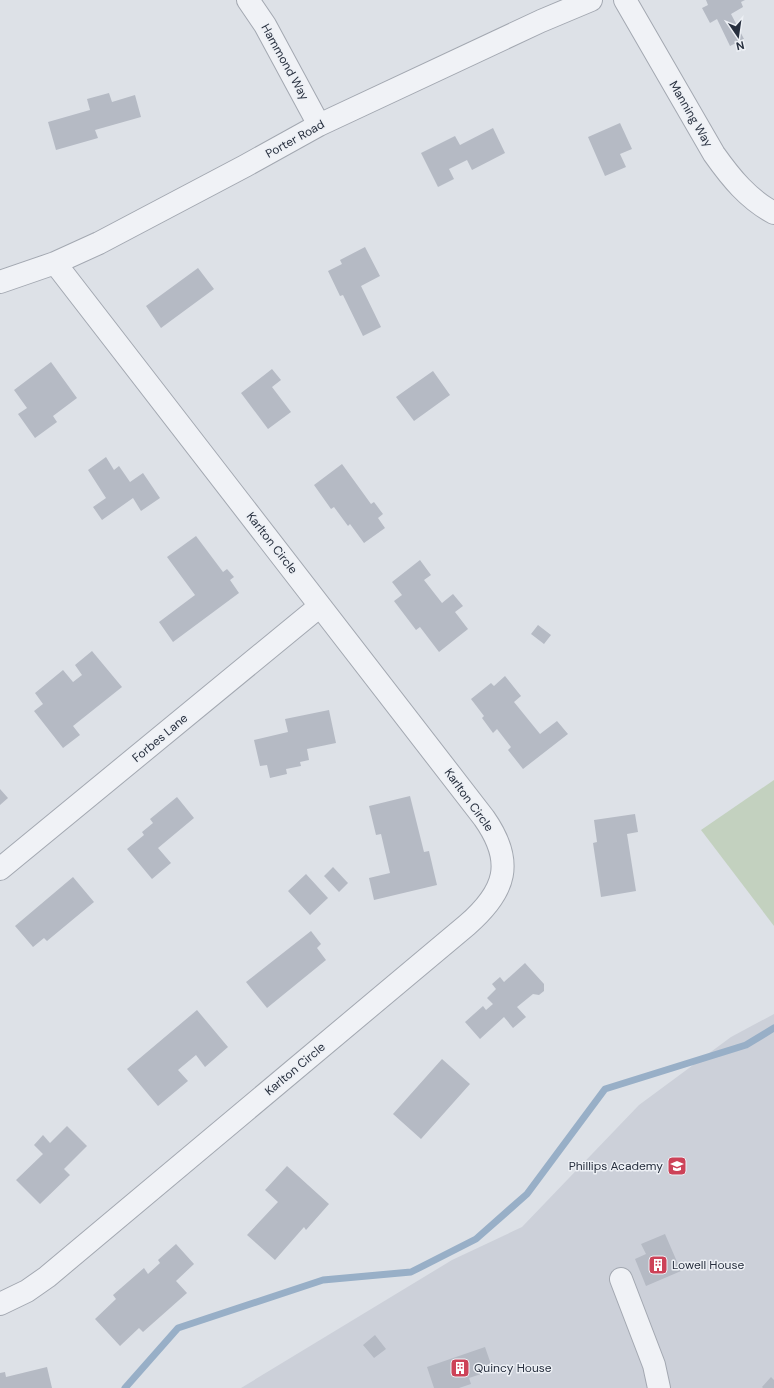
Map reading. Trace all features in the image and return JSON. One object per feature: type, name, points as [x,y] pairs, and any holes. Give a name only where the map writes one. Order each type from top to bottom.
[{"type":"street","name":"Hammond Way","points":[[248,0],[265,25],[319,125]]},
{"type":"street","name":"Porter Road","points":[[0,282],[55,263],[106,239],[245,166],[319,125],[541,21],[592,0]]},
{"type":"street","name":"Manning Way","points":[[625,0],[714,154],[728,174],[744,192],[764,208],[774,213]]},
{"type":"street","name":"Karlton Circle","points":[[0,1304],[27,1291],[47,1277],[467,925],[488,906],[501,883],[503,870],[502,855],[492,829],[55,263]]},
{"type":"street","name":"Forbes Lane","points":[[0,869],[320,606]]},
{"type":"street","points":[[621,1279],[654,1365],[659,1388]]},
{"type":"shaded area","name":"Phillips Academy","points":[[774,1014],[774,1388],[241,1388],[452,1260],[522,1227],[639,1105],[731,1037]]},
{"type":"green space","points":[[774,780],[774,926],[701,830]]},
{"type":"building","points":[[706,0],[745,0],[741,2],[743,7],[731,14],[744,39],[730,46],[717,19],[710,23],[702,8],[708,5]]},
{"type":"building","points":[[109,93],[112,102],[135,95],[141,117],[95,130],[98,138],[56,150],[48,122],[90,110],[87,99]]},
{"type":"building","points":[[620,123],[632,149],[620,154],[626,167],[605,176],[588,137]]},
{"type":"building","points":[[493,128],[505,153],[472,170],[467,160],[449,169],[454,179],[438,187],[421,153],[455,136],[460,145]]},
{"type":"building","points":[[365,247],[380,276],[361,286],[381,327],[363,336],[343,295],[340,296],[328,271],[342,264],[340,260]]},
{"type":"building","points":[[198,268],[214,289],[161,328],[146,306]]},
{"type":"building","points":[[51,362],[77,398],[53,416],[57,422],[35,438],[18,414],[27,408],[14,390]]},
{"type":"building","points":[[272,369],[281,380],[272,387],[291,412],[268,429],[241,393]]},
{"type":"building","points":[[433,371],[450,395],[414,421],[396,397]]},
{"type":"building","points":[[106,457],[114,470],[119,466],[130,482],[143,473],[160,498],[141,511],[133,498],[102,520],[93,507],[106,498],[88,470]]},
{"type":"building","points":[[342,464],[371,504],[374,502],[383,514],[378,518],[385,528],[364,543],[350,524],[348,526],[334,507],[331,509],[314,485]]},
{"type":"building","points":[[196,536],[223,572],[227,569],[234,577],[230,580],[239,593],[173,642],[159,622],[195,595],[167,557]]},
{"type":"building","points":[[420,560],[431,575],[424,580],[442,603],[453,594],[463,606],[455,612],[468,629],[439,652],[420,627],[416,630],[394,601],[402,595],[392,582]]},
{"type":"building","points":[[538,625],[551,635],[544,644],[531,634]]},
{"type":"building","points":[[92,651],[122,687],[73,726],[80,735],[63,748],[34,711],[43,704],[35,693],[63,670],[73,682],[82,675],[75,665]]},
{"type":"building","points":[[505,676],[521,696],[514,702],[540,734],[557,721],[568,734],[523,769],[508,750],[511,747],[497,729],[493,733],[482,718],[484,716],[471,699],[491,683],[494,686]]},
{"type":"building","points":[[329,710],[336,743],[307,749],[309,760],[300,762],[301,766],[286,769],[287,774],[270,778],[267,765],[260,766],[254,740],[288,732],[285,719]]},
{"type":"building","points":[[0,789],[8,798],[0,805]]},
{"type":"building","points":[[410,796],[424,852],[429,851],[437,885],[374,900],[369,878],[390,873],[381,834],[376,835],[369,806]]},
{"type":"building","points":[[177,797],[194,818],[158,848],[171,863],[152,879],[127,849],[144,835],[142,832],[153,823],[150,819]]},
{"type":"building","points":[[635,814],[638,832],[627,834],[636,891],[601,897],[593,843],[597,842],[594,820]]},
{"type":"building","points":[[333,867],[348,883],[339,892],[324,876]]},
{"type":"building","points":[[306,874],[328,898],[310,915],[288,891]]},
{"type":"building","points":[[73,877],[94,902],[47,941],[44,938],[33,947],[15,926]]},
{"type":"building","points":[[311,931],[321,944],[317,948],[326,960],[267,1008],[246,982]]},
{"type":"building","points":[[525,963],[544,984],[544,991],[539,995],[533,994],[517,1007],[526,1017],[513,1028],[504,1017],[480,1039],[465,1022],[483,1006],[486,1010],[493,1004],[487,998],[496,989],[492,984],[500,977],[504,982]]},
{"type":"building","points":[[197,1010],[228,1047],[205,1067],[196,1055],[178,1070],[188,1081],[158,1106],[127,1069]]},
{"type":"building","points":[[442,1059],[470,1084],[421,1139],[393,1114]]},
{"type":"building","points":[[67,1126],[87,1146],[64,1169],[70,1175],[40,1204],[16,1180],[43,1154],[34,1145],[43,1135],[50,1143]]},
{"type":"building","points":[[287,1166],[329,1204],[306,1230],[304,1227],[275,1260],[247,1235],[278,1202],[265,1190]]},
{"type":"building","name":"Lowell House","points":[[665,1234],[681,1271],[646,1286],[635,1259],[646,1254],[641,1244]]},
{"type":"building","points":[[176,1244],[194,1264],[176,1281],[187,1293],[143,1332],[139,1328],[120,1346],[95,1319],[116,1299],[113,1295],[144,1268],[148,1274],[160,1263],[158,1260]]},
{"type":"building","points":[[375,1335],[386,1349],[374,1358],[363,1345]]},
{"type":"building","name":"Quincy House","points":[[485,1347],[493,1370],[469,1378],[471,1384],[459,1388],[434,1388],[427,1367]]},
{"type":"building","points":[[47,1367],[52,1388],[0,1388],[0,1373],[5,1372],[6,1377]]},
{"type":"building","points":[[771,1377],[774,1380],[774,1388],[763,1388],[762,1387]]},
{"type":"waterway","points":[[125,1388],[178,1328],[323,1280],[411,1272],[476,1239],[527,1194],[605,1089],[746,1045],[774,1028]]},
{"type":"place","name":"Phillips Academy","points":[[677,1166]]},
{"type":"place","name":"Lowell House","points":[[658,1265]]},
{"type":"place","name":"Quincy House","points":[[460,1368]]}]
